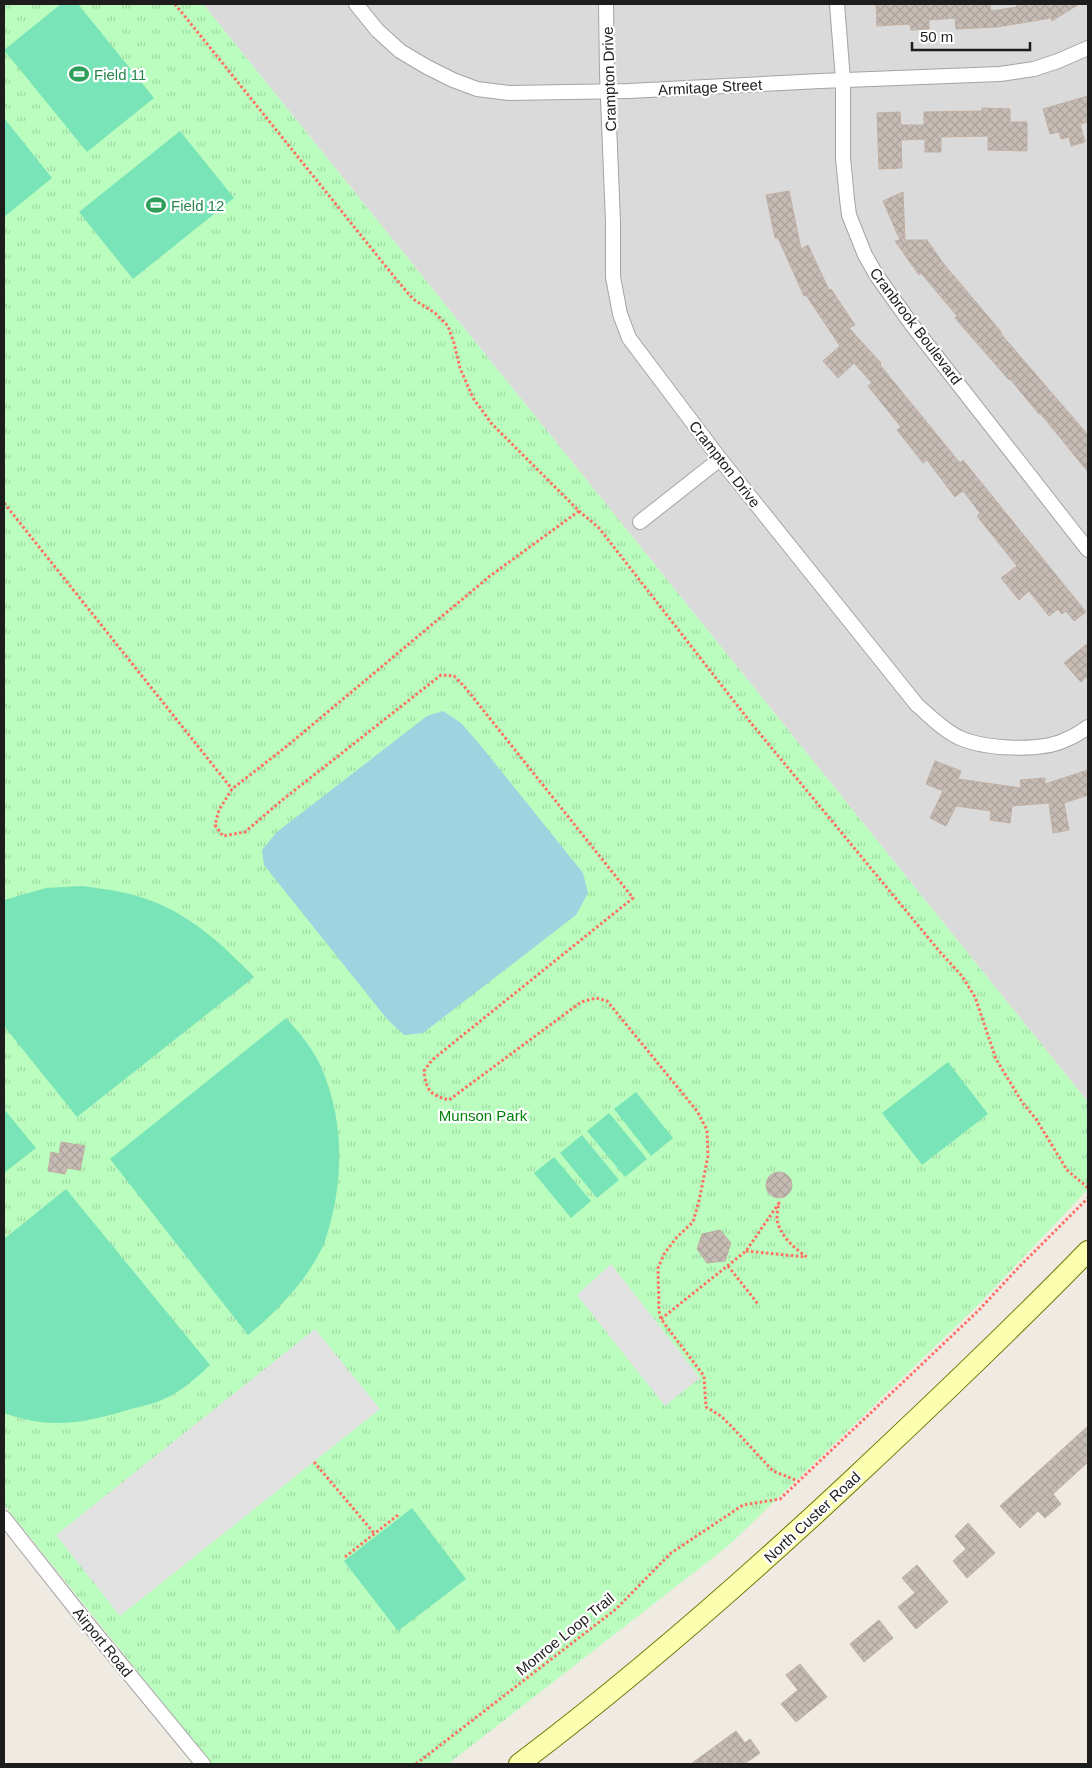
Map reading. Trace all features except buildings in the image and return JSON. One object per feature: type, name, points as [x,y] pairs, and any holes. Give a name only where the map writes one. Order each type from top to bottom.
[{"type":"street","name":"Armitage Street","points":[[356,4],[377,30],[400,51],[427,67],[477,89],[509,93],[609,92],[1000,74],[1034,69],[1088,48]]},
{"type":"street","name":"Crampton Drive","points":[[606,4],[613,277],[620,314],[629,338],[720,459],[917,705],[938,723],[959,738],[986,745],[1029,748],[1063,741],[1088,727]]},
{"type":"street","name":"Cranbrook Boulevard","points":[[837,4],[843,80],[843,158],[847,199],[849,215],[864,255],[908,318],[1088,550]]},
{"type":"street","points":[[640,522],[720,459]]},
{"type":"street","name":"North Custer Road","points":[[519,1764],[574,1723],[652,1659],[763,1563],[993,1346],[1088,1251]]},
{"type":"street","name":"Airport Road","points":[[4,1518],[76,1610],[203,1764]]},
{"type":"path","points":[[175,4],[396,280],[413,299],[435,313],[448,326],[460,368],[473,398],[492,424],[579,511],[599,528],[751,723],[940,952],[962,976],[975,997],[991,1046],[1008,1080],[1036,1119],[1067,1170],[1088,1188]]},
{"type":"path","points":[[4,503],[232,789]]},
{"type":"path","points":[[579,511],[490,576],[287,746],[232,789],[219,810],[215,826],[223,836],[245,832],[280,801],[441,674],[454,676],[464,686],[633,898],[432,1060],[424,1070],[425,1085],[436,1096],[449,1100],[581,1002],[596,998],[607,1001],[697,1111],[707,1130],[708,1156],[693,1222],[677,1237],[664,1254],[658,1268],[659,1312],[661,1319],[704,1376],[706,1407],[721,1416],[773,1471],[798,1481]]},
{"type":"path","name":"Monroe Loop Trail","points":[[416,1764],[616,1609],[671,1553],[743,1505],[780,1499],[979,1310],[1088,1198]]},
{"type":"path","points":[[661,1319],[746,1251],[779,1203],[777,1220],[784,1235],[797,1251],[807,1257],[746,1251]]},
{"type":"path","points":[[728,1266],[758,1304]]},
{"type":"path","points":[[314,1462],[374,1533]]},
{"type":"path","points":[[344,1557],[398,1515]]},
{"type":"shaded area","points":[[203,4],[1088,4],[1088,1102]]},
{"type":"shaded area","points":[[611,1264],[700,1378],[665,1406],[577,1295]]},
{"type":"shaded area","points":[[315,1329],[380,1409],[120,1616],[56,1535]]},
{"type":"green space","name":"Munson Park","points":[[4,4],[203,4],[1088,1102],[1088,1189],[979,1304],[728,1546],[448,1764],[212,1764],[4,1505]]},
{"type":"green space","name":"Field 11","points":[[61,4],[78,4],[154,98],[87,152],[4,50]]},
{"type":"green space","points":[[4,118],[52,178],[4,217]]},
{"type":"green space","name":"Field 12","points":[[180,131],[234,198],[133,279],[79,212]]},
{"type":"green space","points":[[82,886],[113,890],[135,896],[175,912],[217,941],[254,977],[77,1117],[4,1026],[4,900],[46,888]]},
{"type":"green space","points":[[286,1018],[314,1054],[321,1067],[334,1105],[339,1145],[338,1185],[328,1232],[323,1246],[309,1271],[270,1316],[248,1335],[110,1159]]},
{"type":"green space","points":[[948,1062],[988,1114],[922,1165],[882,1113]]},
{"type":"green space","points":[[636,1092],[673,1138],[651,1156],[614,1109]]},
{"type":"green space","points":[[4,1109],[36,1148],[4,1173]]},
{"type":"green space","points":[[609,1113],[647,1159],[625,1177],[587,1131]]},
{"type":"green space","points":[[582,1135],[619,1180],[597,1198],[560,1153]]},
{"type":"green space","points":[[554,1157],[591,1201],[571,1218],[534,1173]]},
{"type":"green space","points":[[66,1189],[210,1365],[183,1388],[171,1396],[156,1402],[83,1421],[68,1423],[37,1422],[4,1413],[4,1239]]},
{"type":"green space","points":[[412,1508],[466,1579],[398,1631],[344,1561]]},
{"type":"water","points":[[443,711],[461,723],[481,746],[583,873],[588,893],[576,915],[423,1033],[404,1035],[387,1019],[264,865],[262,850],[277,832],[427,716]]},
{"type":"place","name":"Field 11","points":[[79,74]]},
{"type":"place","name":"Field 12","points":[[156,205]]}]
